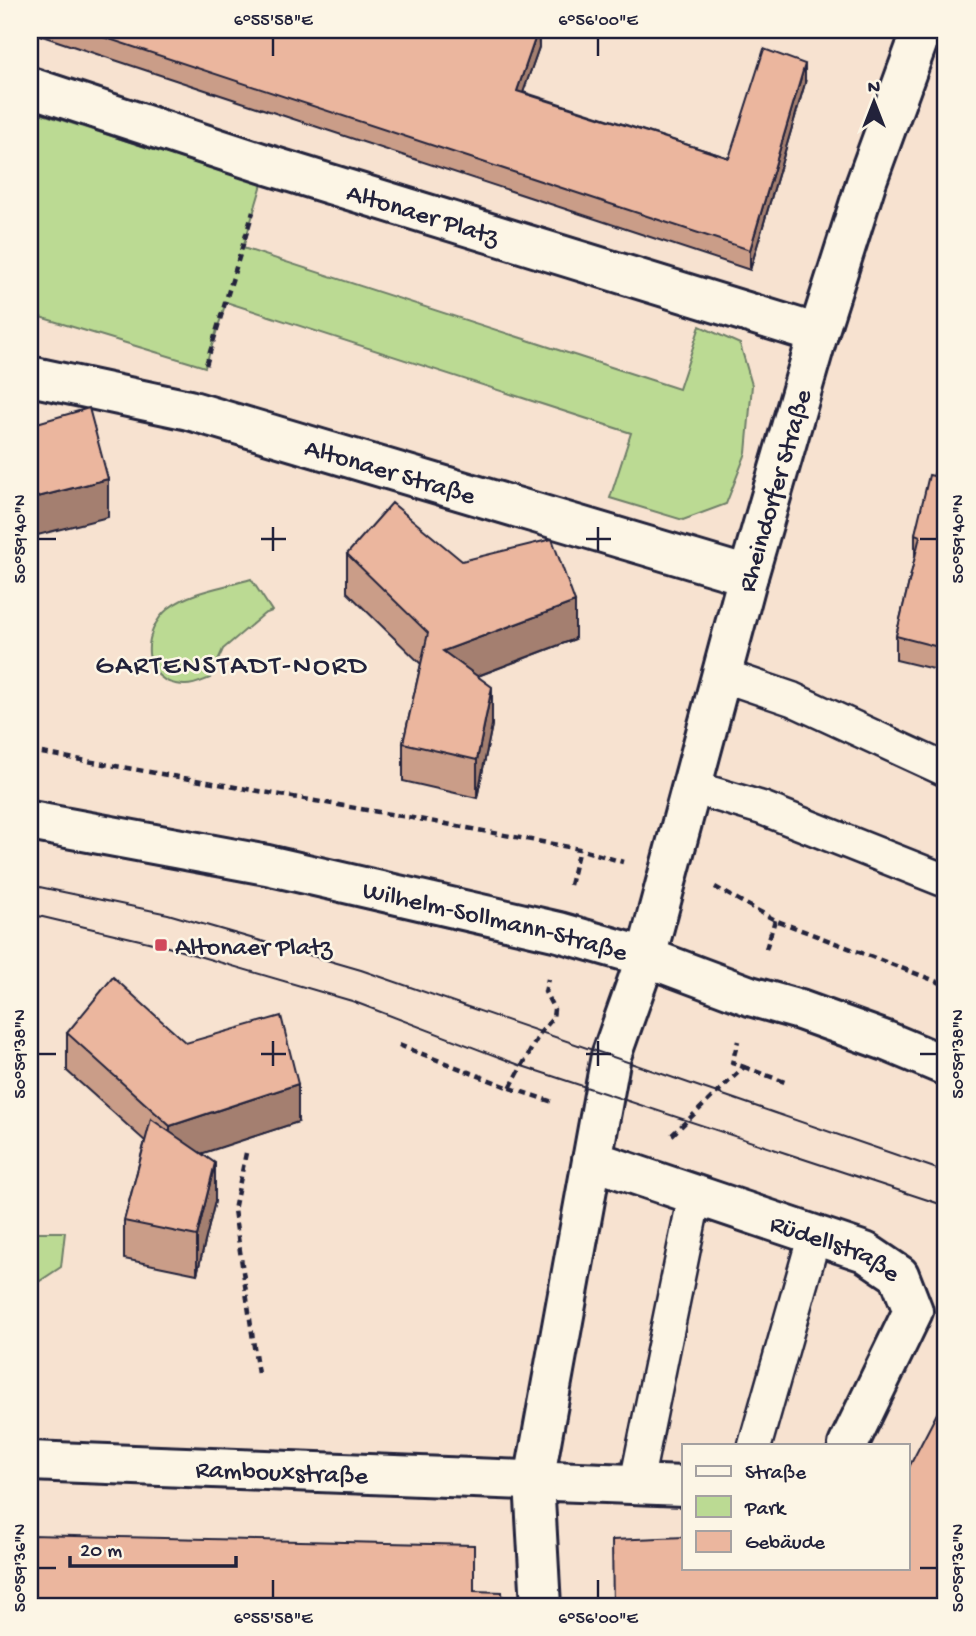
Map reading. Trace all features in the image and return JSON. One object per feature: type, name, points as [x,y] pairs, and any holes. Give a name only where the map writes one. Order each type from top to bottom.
[{"type":"street","name":"Rheindorfer Straße","points":[[646,957],[748,576],[818,334],[866,183],[922,30]]},
{"type":"street","name":"Altonaer Platz","points":[[30,87],[268,165],[818,334]]},
{"type":"street","name":"Altonaer Straße","points":[[30,376],[189,410],[748,576]]},
{"type":"street","name":"Wilhelm-Sollmann-Straße","points":[[30,821],[267,865],[559,932],[646,957],[750,996],[800,1010],[946,1066]]},
{"type":"street","points":[[541,1606],[534,1481],[611,1056],[646,957]]},
{"type":"street","name":"Rüdellstraße","points":[[592,1160],[865,1252],[899,1275],[913,1311],[848,1444]]},
{"type":"street","name":"Rambouxstraße","points":[[30,1461],[534,1481]]},
{"type":"street","points":[[534,1481],[682,1486]]},
{"type":"lane","points":[[722,676],[792,699],[946,770]]},
{"type":"lane","points":[[691,787],[762,808],[946,881]]},
{"type":"lane","points":[[636,1484],[684,1191]]},
{"type":"lane","points":[[755,1444],[814,1234]]},
{"type":"path","points":[[189,410],[268,165]]},
{"type":"path","points":[[30,751],[579,849],[711,885],[775,920],[946,985]]},
{"type":"path","points":[[399,1045],[510,1088],[540,1033],[553,1018],[554,1009],[545,992],[579,849]]},
{"type":"path","points":[[775,920],[732,1063],[785,1082]]},
{"type":"path","points":[[684,1191],[688,1145],[670,1137],[744,1068]]},
{"type":"path","points":[[246,1153],[234,1210],[258,1374]]},
{"type":"green space","points":[[30,110],[262,184],[243,248],[679,389],[700,326],[740,344],[752,385],[746,453],[726,504],[683,520],[610,498],[631,433],[226,302],[205,367],[30,314]]},
{"type":"green space","points":[[251,579],[272,611],[264,614],[223,649],[210,678],[184,685],[159,676],[152,666],[149,642],[160,618],[169,608],[187,597]]},
{"type":"green space","points":[[30,1232],[65,1232],[61,1267],[34,1285],[30,1291]]},
{"type":"building","points":[[82,30],[538,30],[517,91],[729,158],[764,49],[805,64],[750,250]]},
{"type":"building","points":[[89,408],[108,479],[30,499],[30,425]]},
{"type":"building","points":[[946,422],[946,649],[896,636],[920,536],[915,534],[929,475],[934,476]]},
{"type":"building","points":[[392,503],[462,561],[552,539],[575,602],[443,651],[492,687],[477,760],[403,743],[428,633],[347,554]]},
{"type":"building","points":[[113,977],[186,1043],[281,1016],[298,1084],[170,1126],[67,1033]]},
{"type":"building","points":[[151,1119],[215,1163],[197,1236],[124,1221]]},
{"type":"building","points":[[946,1396],[946,1590],[937,1606],[613,1606],[612,1540],[682,1537],[682,1570],[909,1570],[909,1467]]},
{"type":"building","points":[[30,1535],[474,1545],[474,1591],[502,1592],[503,1606],[30,1606]]},
{"type":"tram line","points":[[30,885],[168,914],[361,970],[946,1172]]},
{"type":"tram line","points":[[30,914],[161,945],[352,1001],[522,1066],[946,1206]]},
{"type":"place","name":"Altonaer Platz","points":[[161,945]]},
{"type":"district","name":"GARTENSTADT-NORD","points":[[232,663]]}]
